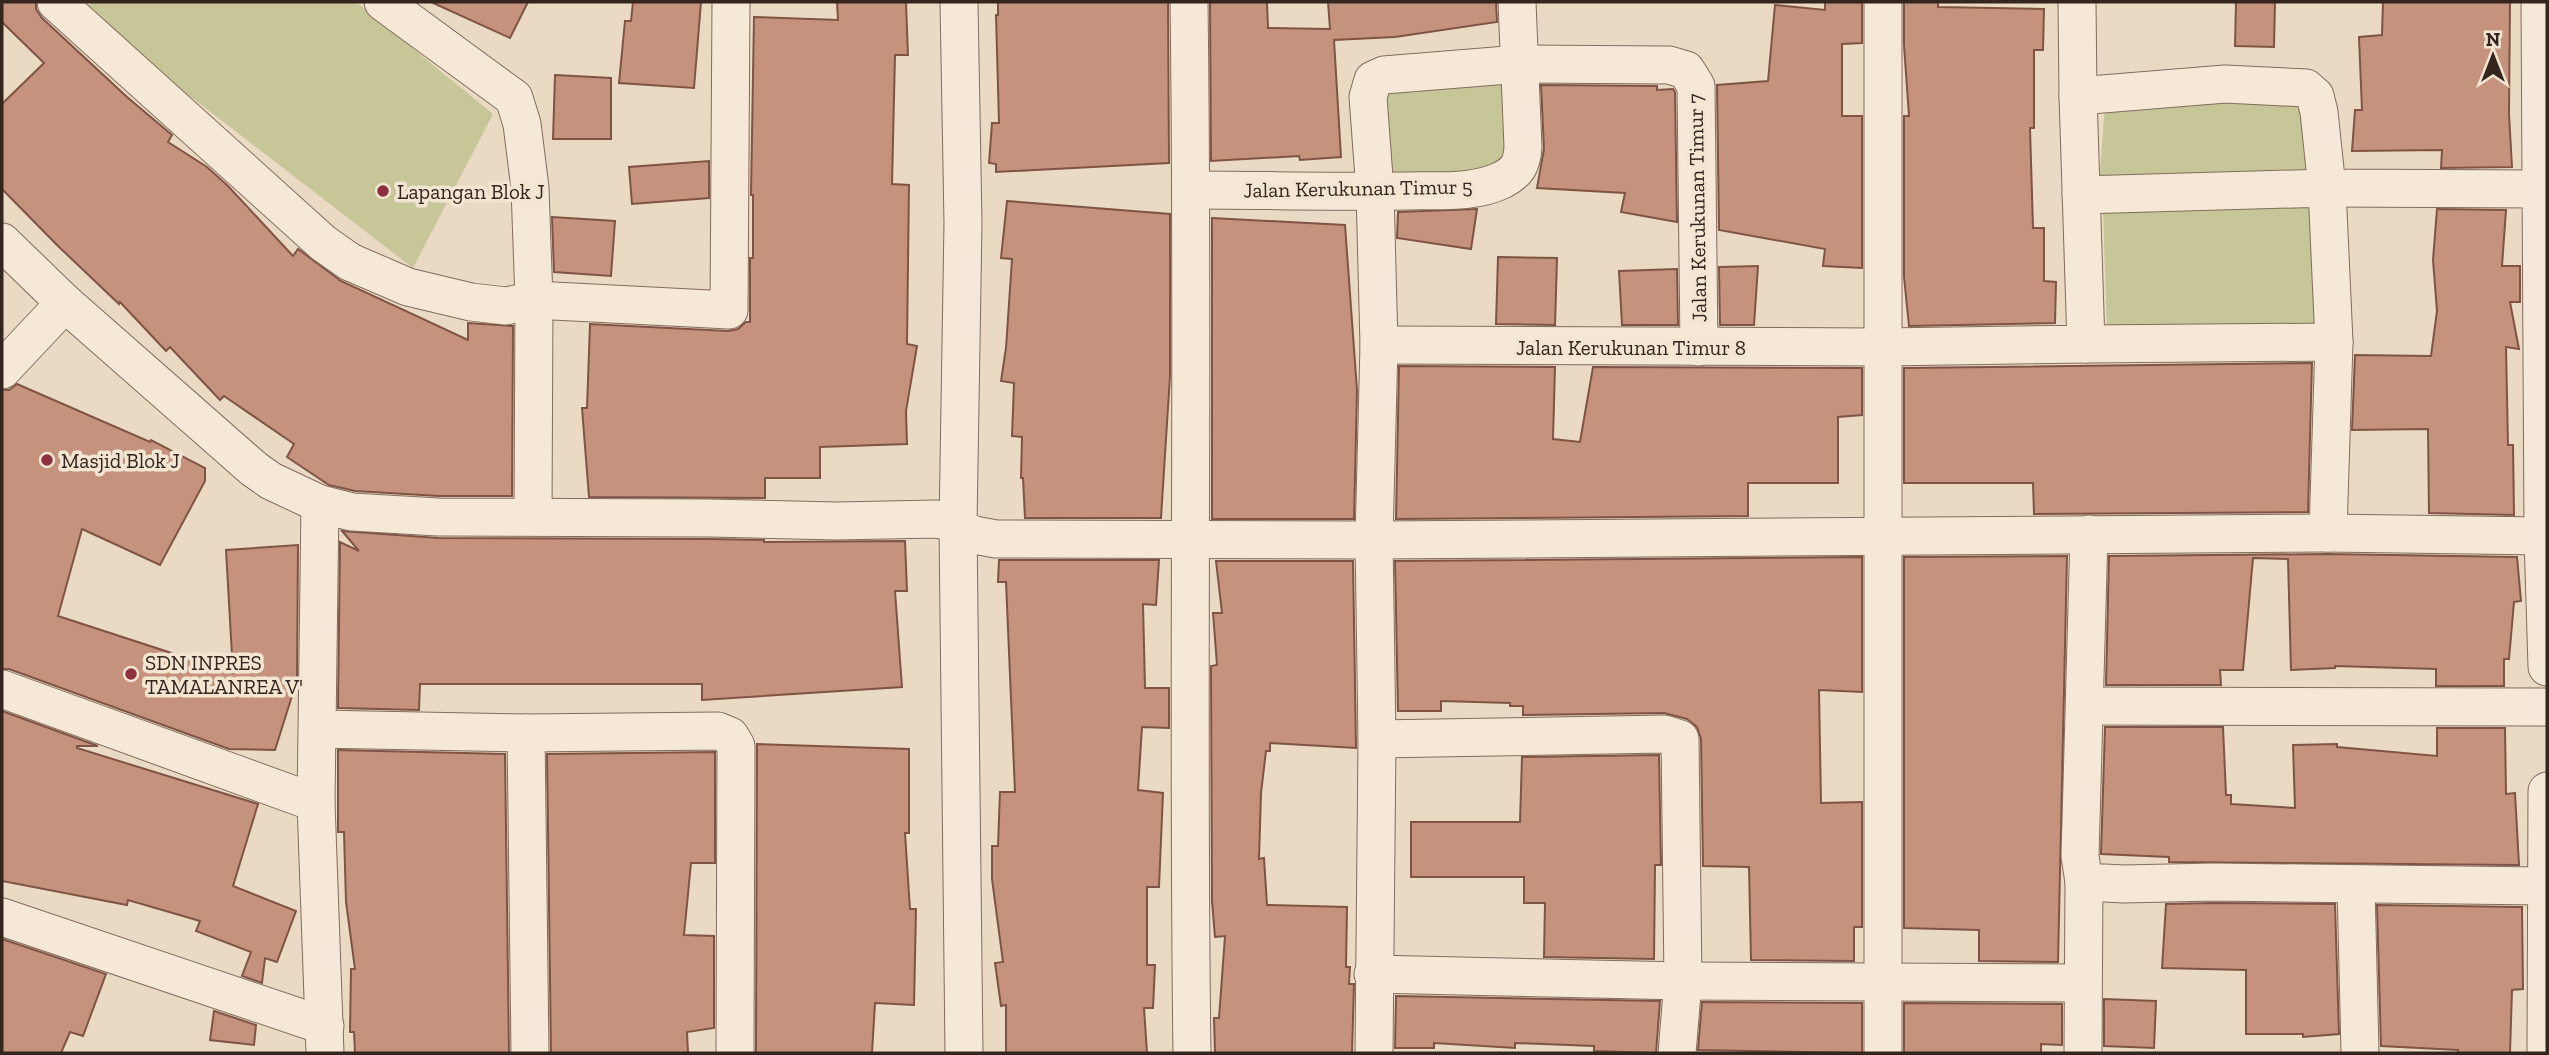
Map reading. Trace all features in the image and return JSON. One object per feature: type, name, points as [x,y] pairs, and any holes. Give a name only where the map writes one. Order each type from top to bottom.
[{"type":"street","points":[[383,2],[514,98],[522,124],[530,188],[534,300],[533,516]]},
{"type":"street","points":[[62,4],[323,243],[350,262],[408,287],[471,302],[506,306],[534,300],[729,310],[731,2]]},
{"type":"street","points":[[960,2],[962,223],[958,526],[964,1053]]},
{"type":"street","points":[[1189,2],[1192,190],[1189,539],[1192,1053]]},
{"type":"street","name":"Jalan Kerukunan Timur 5","points":[[1192,190],[1475,189],[1499,181],[1518,170],[1523,160],[1517,2]]},
{"type":"street","points":[[1883,2],[1883,1053]]},
{"type":"street","points":[[2077,2],[2086,344]]},
{"type":"street","points":[[2540,2],[2545,189],[2543,536],[2547,667]]},
{"type":"street","points":[[1374,1053],[1377,739],[1374,540],[1379,345],[1376,191],[1368,97],[1374,80],[1384,75],[1520,64]]},
{"type":"street","name":"Jalan Kerukunan Timur 7","points":[[1520,64],[1669,65],[1686,70],[1693,78],[1696,86],[1699,347]]},
{"type":"street","points":[[2078,96],[2225,84],[2306,88],[2315,96],[2327,188],[2334,342],[2328,533]]},
{"type":"street","points":[[2081,195],[2327,188],[2545,189]]},
{"type":"street","points":[[2,242],[65,303],[254,469],[271,481],[320,504],[364,513],[438,517],[709,517],[837,522],[936,520],[958,526],[974,536],[996,539],[1374,540],[2328,533],[2543,536]]},
{"type":"street","points":[[2,370],[65,303]]},
{"type":"street","name":"Jalan Kerukunan Timur 8","points":[[1379,345],[1883,347],[2334,342]]},
{"type":"street","points":[[2,917],[325,1040],[316,803],[320,504]]},
{"type":"street","points":[[2083,1053],[2084,882],[2080,856],[2089,534]]},
{"type":"street","points":[[2,689],[316,803]]},
{"type":"street","points":[[2085,706],[2547,707]]},
{"type":"street","points":[[318,729],[526,733],[718,732],[733,739],[736,746],[735,1053]]},
{"type":"street","points":[[526,733],[530,1053]]},
{"type":"street","points":[[1377,739],[1664,734],[1680,739],[1683,981],[1677,1053]]},
{"type":"street","points":[[2546,1053],[2547,791]]},
{"type":"street","points":[[2084,882],[2547,886]]},
{"type":"street","points":[[2356,885],[2360,1053]]},
{"type":"street","points":[[1374,974],[1683,981],[2082,983]]},
{"type":"green space","name":"Lapangan Blok J","points":[[93,2],[356,2],[493,114],[413,268],[81,12]]},
{"type":"green space","points":[[1511,72],[1514,161],[1492,177],[1383,184],[1378,88]]},
{"type":"green space","points":[[2303,98],[2313,182],[2099,187],[2105,104]]},
{"type":"green space","points":[[2316,200],[2324,329],[2107,331],[2103,209]]},
{"type":"building","points":[[2,2],[36,2],[36,9],[42,18],[172,135],[168,142],[207,167],[228,186],[293,256],[298,249],[341,281],[468,340],[468,323],[513,326],[512,496],[439,496],[355,491],[329,485],[287,457],[294,444],[224,396],[220,400],[170,347],[166,351],[120,302],[119,304],[58,246],[2,189],[2,104],[44,63],[2,22]]},
{"type":"building","points":[[431,2],[528,2],[510,38]]},
{"type":"building","points":[[633,2],[701,2],[694,88],[619,83],[625,21],[631,21]]},
{"type":"building","points":[[837,2],[906,2],[908,55],[895,55],[892,184],[909,185],[907,344],[917,346],[906,411],[907,444],[820,447],[820,478],[765,478],[765,498],[589,497],[582,408],[587,408],[590,324],[728,331],[750,322],[750,258],[753,258],[751,195],[754,17],[838,20]]},
{"type":"building","points":[[998,2],[1168,2],[1169,163],[996,172],[996,164],[989,163],[992,123],[999,123],[996,15]]},
{"type":"building","points":[[1210,2],[1267,2],[1268,28],[1330,29],[1328,2],[1496,2],[1497,22],[1395,37],[1334,40],[1341,157],[1300,160],[1299,156],[1211,161]]},
{"type":"building","points":[[1825,2],[1862,2],[1862,43],[1842,44],[1842,116],[1862,116],[1862,268],[1823,266],[1825,249],[1719,230],[1717,85],[1768,81],[1775,5],[1825,10]]},
{"type":"building","points":[[1904,2],[1938,2],[1938,7],[2044,9],[2043,50],[2034,50],[2034,128],[2030,128],[2033,228],[2044,228],[2044,281],[2056,282],[2055,323],[1909,326],[1904,277],[1904,116],[1909,116]]},
{"type":"building","points":[[2236,2],[2275,2],[2274,47],[2235,46]]},
{"type":"building","points":[[2383,2],[2510,2],[2509,114],[2512,167],[2441,168],[2442,150],[2352,151],[2355,110],[2362,110],[2359,37],[2382,35]]},
{"type":"building","points":[[555,75],[611,78],[611,139],[553,139]]},
{"type":"building","points":[[1541,85],[1657,86],[1657,90],[1673,89],[1677,222],[1621,212],[1625,193],[1537,188],[1544,149]]},
{"type":"building","points":[[709,161],[709,198],[632,204],[629,167]]},
{"type":"building","points":[[1007,201],[1170,214],[1170,376],[1161,518],[1025,518],[1021,478],[1022,437],[1012,436],[1014,383],[1001,381],[1012,259],[1001,258]]},
{"type":"building","points":[[1477,209],[1471,249],[1397,238],[1398,212]]},
{"type":"building","points":[[2437,209],[2506,210],[2502,266],[2520,266],[2520,302],[2510,302],[2519,349],[2506,347],[2508,445],[2513,445],[2514,515],[2429,513],[2428,429],[2352,430],[2355,355],[2431,356],[2437,311],[2433,260]]},
{"type":"building","points":[[552,217],[615,221],[611,276],[554,272]]},
{"type":"building","points":[[1212,218],[1345,225],[1357,390],[1354,519],[1212,519]]},
{"type":"building","points":[[1498,257],[1557,258],[1555,325],[1496,324]]},
{"type":"building","points":[[1758,266],[1754,325],[1720,325],[1719,267]]},
{"type":"building","points":[[1677,269],[1678,325],[1622,325],[1619,271]]},
{"type":"building","points":[[2312,363],[2308,512],[2034,514],[2033,483],[1904,483],[1904,368]]},
{"type":"building","points":[[1399,366],[1555,367],[1553,439],[1580,442],[1593,367],[1862,368],[1862,415],[1838,417],[1838,483],[1748,483],[1748,516],[1396,519]]},
{"type":"building","points":[[17,384],[150,442],[151,440],[205,468],[205,481],[160,565],[82,529],[58,616],[233,673],[226,550],[298,545],[297,680],[275,750],[229,749],[9,669],[2,669],[2,390],[9,390]]},
{"type":"building","points":[[342,531],[438,538],[905,541],[907,591],[895,591],[902,687],[702,700],[702,684],[420,684],[419,710],[338,708],[340,542],[359,551]]},
{"type":"building","points":[[2328,554],[2517,557],[2521,601],[2514,602],[2509,659],[2504,659],[2504,686],[2436,686],[2436,669],[2335,666],[2291,670],[2288,559],[2253,558],[2243,670],[2220,670],[2221,685],[2106,685],[2109,556]]},
{"type":"building","points":[[2067,556],[2058,962],[1979,961],[1979,930],[1904,928],[1904,557]]},
{"type":"building","points":[[1862,557],[1862,692],[1819,690],[1821,803],[1862,802],[1862,927],[1854,927],[1854,961],[1751,960],[1749,867],[1703,866],[1701,739],[1697,727],[1687,719],[1664,713],[1523,715],[1523,706],[1510,706],[1510,703],[1441,701],[1441,711],[1398,711],[1395,561]]},
{"type":"building","points":[[999,560],[1159,560],[1156,605],[1143,604],[1145,688],[1169,688],[1169,728],[1142,727],[1138,790],[1163,793],[1159,887],[1147,887],[1147,965],[1155,965],[1153,1008],[1144,1008],[1147,1053],[1006,1053],[1006,1005],[1001,1006],[995,963],[1003,962],[992,879],[992,846],[998,846],[1000,792],[1015,792],[1006,582],[998,582]]},
{"type":"building","points":[[1216,561],[1353,561],[1356,748],[1270,743],[1270,751],[1266,751],[1261,793],[1259,859],[1264,858],[1267,905],[1347,907],[1346,967],[1350,967],[1349,984],[1354,984],[1352,1053],[1215,1053],[1214,1018],[1219,1018],[1225,936],[1215,937],[1212,901],[1211,666],[1217,665],[1213,613],[1222,613]]},
{"type":"building","points":[[2,711],[98,746],[77,748],[258,804],[233,886],[296,911],[277,962],[265,958],[262,983],[242,976],[251,952],[196,931],[200,921],[128,900],[127,905],[2,881]]},
{"type":"building","points":[[2105,727],[2223,727],[2226,795],[2231,795],[2231,804],[2295,808],[2293,745],[2337,744],[2337,747],[2437,756],[2437,728],[2505,728],[2506,794],[2515,793],[2519,865],[2169,862],[2169,857],[2101,854]]},
{"type":"building","points":[[757,744],[909,749],[909,833],[905,833],[910,909],[916,909],[914,1005],[875,1003],[872,1053],[756,1053]]},
{"type":"building","points":[[338,750],[505,754],[509,1053],[355,1053],[354,1032],[350,1032],[351,969],[355,969],[346,902],[344,832],[338,832]]},
{"type":"building","points":[[715,752],[715,863],[691,863],[684,935],[714,936],[714,1028],[687,1032],[688,1053],[551,1053],[547,754]]},
{"type":"building","points":[[1659,755],[1661,865],[1655,865],[1654,959],[1544,957],[1545,903],[1524,903],[1524,877],[1411,877],[1411,822],[1520,822],[1522,757]]},
{"type":"building","points":[[2166,904],[2335,904],[2339,1034],[2303,1037],[2303,1034],[2246,1034],[2246,970],[2162,968]]},
{"type":"building","points":[[2377,905],[2522,907],[2523,989],[2512,990],[2510,1053],[2458,1053],[2458,1050],[2381,1046]]},
{"type":"building","points":[[2,939],[106,974],[83,1036],[70,1032],[61,1053],[2,1053]]},
{"type":"building","points":[[1396,996],[1660,1001],[1656,1053],[1594,1051],[1594,1046],[1515,1043],[1515,1048],[1434,1043],[1434,1048],[1395,1048]]},
{"type":"building","points":[[2104,999],[2156,1001],[2154,1048],[2104,1046]]},
{"type":"building","points":[[1702,1002],[1862,1003],[1862,1053],[1698,1050]]},
{"type":"building","points":[[1904,1003],[2062,1004],[2062,1045],[2041,1044],[2041,1053],[1904,1053]]},
{"type":"building","points":[[214,1011],[256,1025],[254,1045],[210,1040]]},
{"type":"place","name":"Lapangan Blok J","points":[[383,191]]},
{"type":"place","name":"Masjid Blok J","points":[[47,460]]},
{"type":"place","name":"SDN INPRES TAMALANREA V'","points":[[131,674]]}]
